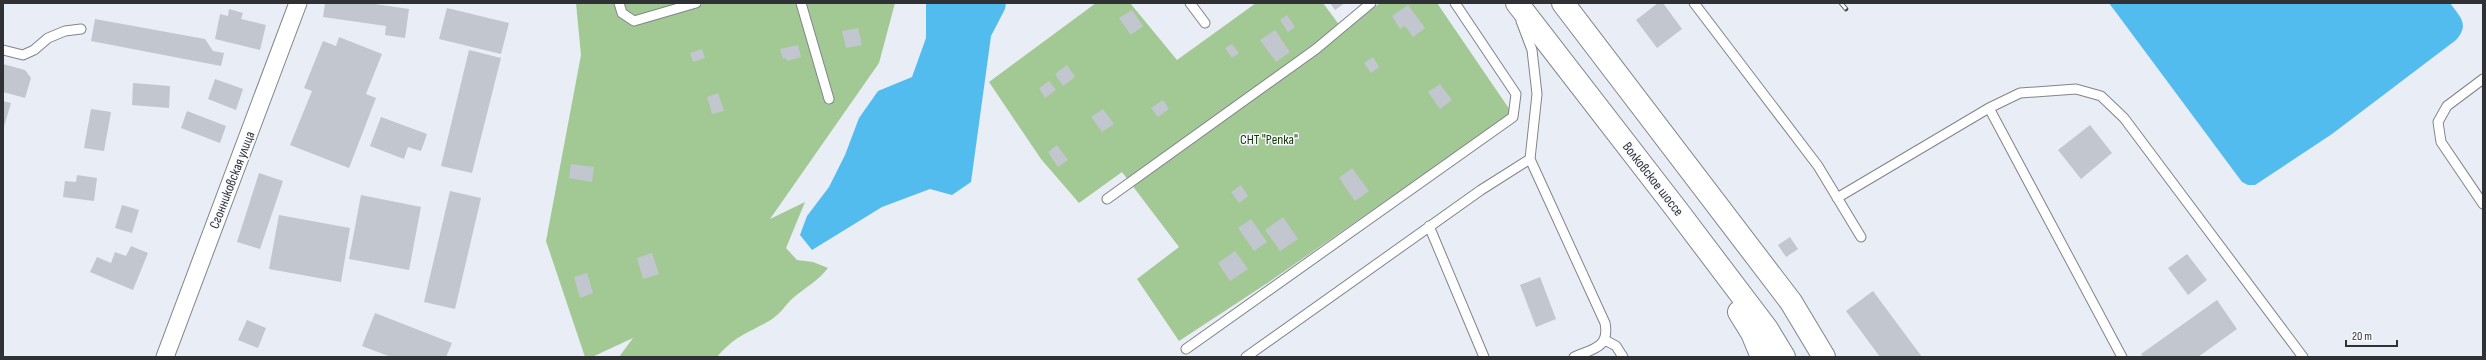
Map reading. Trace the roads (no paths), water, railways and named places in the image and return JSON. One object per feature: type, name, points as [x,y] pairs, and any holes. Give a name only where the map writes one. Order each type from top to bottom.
[{"type":"main road","name":"Волковское шоссе","points":[[1515,3],[1677,210],[1767,329],[1784,357]]},
{"type":"main road","points":[[1563,3],[1791,302],[1824,357]]},
{"type":"main road","points":[[1677,210],[1752,333],[1762,357]]},
{"type":"street","name":"Сгонниковская улица","points":[[165,357],[298,3]]},
{"type":"lane","points":[[619,3],[622,14],[634,21],[696,3]]},
{"type":"lane","points":[[801,3],[829,99]]},
{"type":"lane","points":[[1190,3],[1204,23]]},
{"type":"lane","points":[[1107,199],[1316,49],[1371,3]]},
{"type":"lane","points":[[1186,350],[1513,117],[1516,94],[1455,3]]},
{"type":"lane","points":[[1515,3],[1532,50],[1538,94],[1530,160],[1605,323],[1607,333],[1605,340],[1600,346],[1574,357]]},
{"type":"lane","points":[[1694,3],[1818,166],[1861,237]]},
{"type":"lane","points":[[3,50],[23,55],[34,50],[48,38],[64,31],[81,29]]},
{"type":"lane","points":[[2483,79],[2447,106],[2438,122],[2441,142],[2483,204]]},
{"type":"lane","points":[[1837,198],[1989,108],[2020,93],[2076,89],[2101,96],[2124,118],[2303,357]]},
{"type":"lane","points":[[1989,108],[2122,357]]},
{"type":"lane","points":[[1246,357],[1429,226],[1481,190],[1530,160]]},
{"type":"lane","points":[[1429,226],[1484,357]]},
{"type":"lane","points":[[1605,340],[1616,346],[1623,357]]},
{"type":"water","points":[[926,3],[1006,3],[1005,9],[991,36],[971,182],[952,195],[930,189],[882,207],[812,250],[800,235],[807,216],[829,187],[845,155],[859,118],[878,91],[912,77],[926,38]]},
{"type":"water","points":[[2109,3],[2450,3],[2460,17],[2463,25],[2456,40],[2332,134],[2255,185],[2248,185],[2242,182]]},
{"type":"railway","points":[[1841,3],[1846,9]]},
{"type":"park label","name":"СНТ \"Репка\"","points":[[1269,139]]}]
